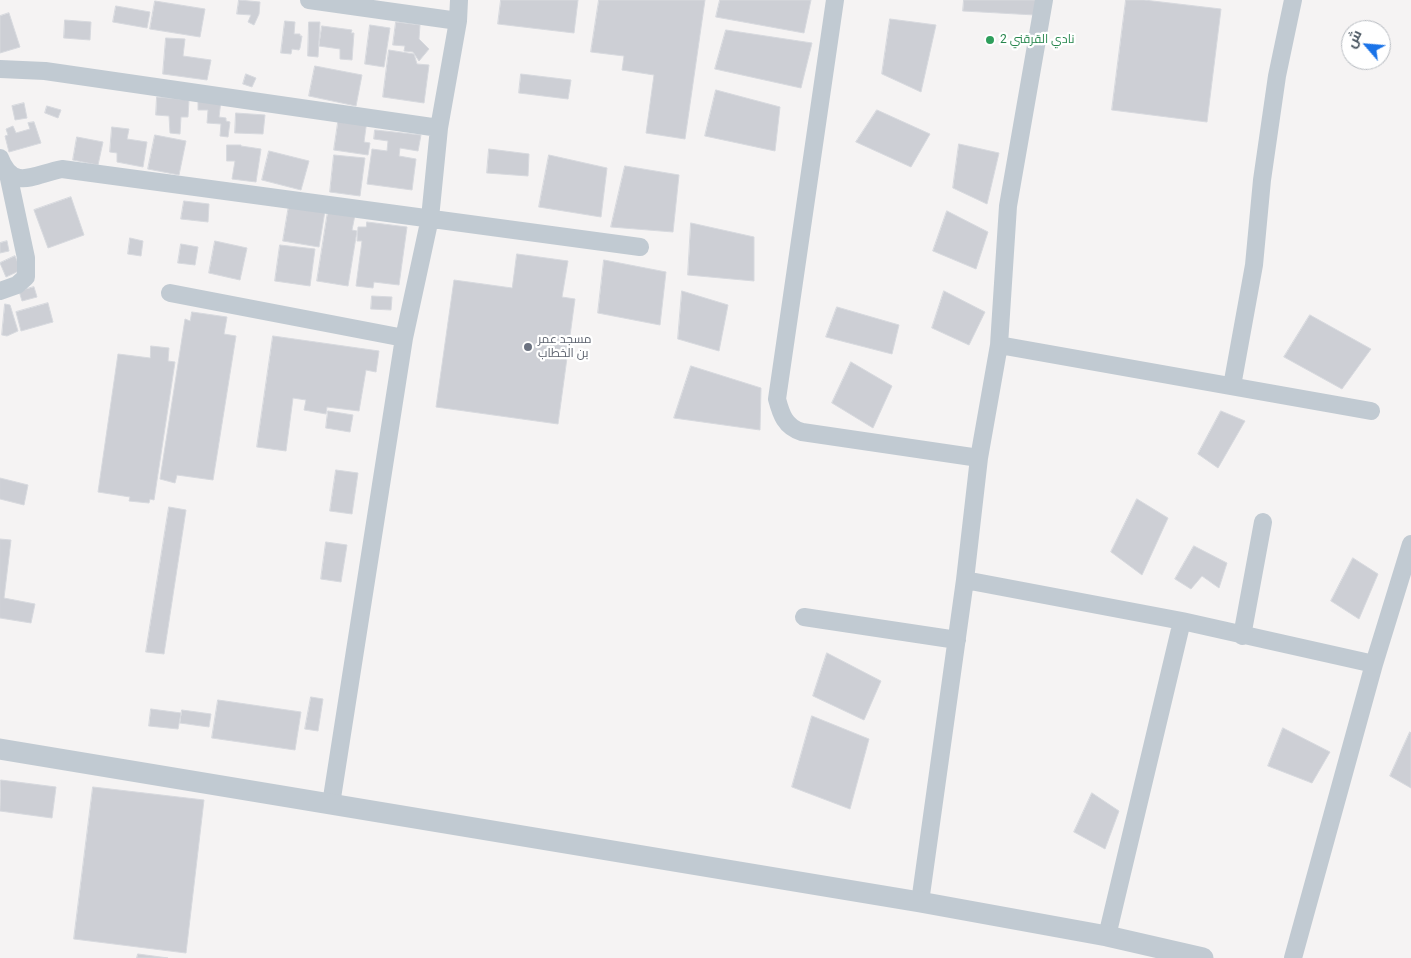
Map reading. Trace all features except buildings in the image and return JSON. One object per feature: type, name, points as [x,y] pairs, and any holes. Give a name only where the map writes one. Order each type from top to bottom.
[{"type":"street","points":[[309,0],[458,21]]},
{"type":"street","points":[[331,804],[404,338],[430,218],[439,128],[458,21],[459,0]]},
{"type":"street","points":[[835,0],[777,399],[779,408],[787,423],[794,430],[802,432],[979,458]]},
{"type":"street","points":[[920,902],[965,580],[979,458],[999,345],[1008,206],[1044,0]]},
{"type":"street","points":[[1232,386],[1254,266],[1262,180],[1277,76],[1293,0]]},
{"type":"street","points":[[0,70],[45,71],[439,128]]},
{"type":"street","points":[[0,158],[26,258],[26,277],[17,285],[0,291]]},
{"type":"street","points":[[6,185],[16,178],[31,177],[62,169],[640,247]]},
{"type":"street","points":[[170,294],[404,338]]},
{"type":"street","points":[[999,345],[1371,411]]},
{"type":"street","points":[[1242,636],[1263,522]]},
{"type":"street","points":[[1293,958],[1374,664],[1411,544]]},
{"type":"street","points":[[965,580],[1182,621],[1242,636],[1374,664]]},
{"type":"street","points":[[804,617],[956,640]]},
{"type":"street","points":[[1107,936],[1182,621]]},
{"type":"street","points":[[0,750],[920,902],[1107,936],[1196,957]]},
{"type":"place","name":"نادي القرقني 2","points":[[990,40]]},
{"type":"place","name":"مسجد عمر بن الخطاب","points":[[528,347]]}]
